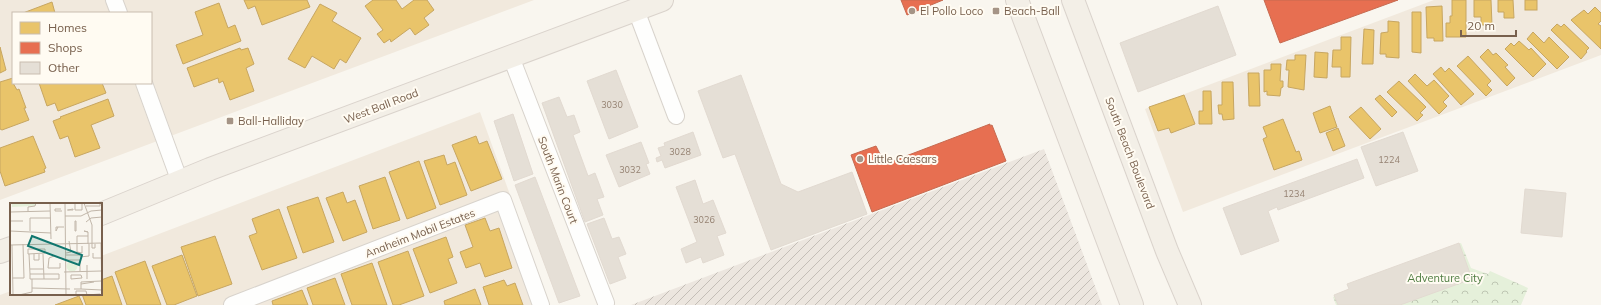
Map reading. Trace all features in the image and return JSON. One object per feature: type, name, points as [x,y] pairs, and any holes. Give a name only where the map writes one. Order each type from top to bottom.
[{"type":"main road","name":"West Ball Road","points":[[102,214],[210,169],[662,0]]},
{"type":"main road","points":[[1017,0],[1132,305]]},
{"type":"main road","name":"South Beach Boulevard","points":[[1073,0],[1167,251],[1190,305]]},
{"type":"main road","points":[[0,252],[10,248]]},
{"type":"street","points":[[114,0],[119,12]]},
{"type":"street","points":[[636,10],[676,116]]},
{"type":"street","name":"South Marin Court","points":[[511,57],[606,303]]},
{"type":"street","points":[[144,84],[180,182]]},
{"type":"street","name":"Anaheim Mobil Estates","points":[[232,305],[503,200],[541,305]]},
{"type":"shaded area","points":[[0,0],[534,0],[0,200]]},
{"type":"shaded area","points":[[1434,0],[1601,0],[1601,55],[1183,212],[1145,109]]},
{"type":"shaded area","points":[[480,112],[550,305],[0,305],[0,295],[10,291],[10,295],[102,295],[102,256]]},
{"type":"shaded area","points":[[1044,149],[1102,305],[631,305]]},
{"type":"green space","name":"Adventure City","points":[[1461,243],[1471,268],[1488,274],[1490,271],[1528,288],[1521,305],[1336,305],[1333,297],[1354,289],[1352,284]]},
{"type":"building: Homes","points":[[244,0],[307,0],[310,7],[262,25],[255,6],[248,9]]},
{"type":"building: Homes","points":[[373,0],[396,0],[402,9],[414,0],[427,0],[434,10],[424,18],[429,25],[415,35],[410,28],[391,42],[390,39],[384,43],[377,34],[383,30],[365,6]]},
{"type":"building: Homes","points":[[1452,0],[1466,0],[1466,37],[1446,37],[1446,23],[1450,23],[1450,16],[1452,16]]},
{"type":"building: Homes","points":[[1474,0],[1491,0],[1492,25],[1481,25],[1481,17],[1474,17]]},
{"type":"building: Homes","points":[[1498,0],[1513,0],[1514,18],[1504,18],[1504,12],[1498,12]]},
{"type":"building: Homes","points":[[1525,0],[1537,0],[1537,10],[1525,10]]},
{"type":"building: Homes","points":[[52,2],[55,12],[26,12]]},
{"type":"building: Homes","points":[[219,3],[228,28],[235,25],[241,41],[183,64],[176,45],[203,35],[195,12]]},
{"type":"building: Homes","points":[[320,4],[337,13],[332,21],[361,38],[346,63],[340,59],[334,69],[312,56],[305,68],[288,59]]},
{"type":"building: Homes","points":[[1442,6],[1443,41],[1434,41],[1434,38],[1427,38],[1426,7]]},
{"type":"building: Homes","points":[[1595,7],[1601,13],[1601,21],[1598,24],[1601,26],[1601,49],[1571,20],[1584,10],[1588,14]]},
{"type":"building: Homes","points":[[1412,12],[1421,12],[1421,53],[1412,52]]},
{"type":"building: Homes","points":[[1388,21],[1399,22],[1399,58],[1386,57],[1386,54],[1380,54],[1381,33],[1388,32]]},
{"type":"building: Homes","points":[[1557,24],[1561,27],[1564,24],[1589,48],[1581,59],[1551,30]]},
{"type":"building: Homes","points":[[1364,29],[1374,30],[1373,64],[1362,64]]},
{"type":"building: Homes","points":[[1533,32],[1544,43],[1549,37],[1569,57],[1557,69],[1527,39]]},
{"type":"building: Homes","points":[[1341,37],[1351,37],[1350,77],[1341,77],[1341,67],[1332,67],[1333,50],[1341,50]]},
{"type":"building: Homes","points":[[1519,41],[1529,50],[1531,48],[1546,64],[1533,77],[1505,49],[1511,43],[1514,46]]},
{"type":"building: Homes","points":[[0,47],[6,70],[0,73]]},
{"type":"building: Homes","points":[[240,48],[241,50],[248,48],[254,64],[246,68],[254,91],[230,100],[223,81],[219,83],[218,78],[194,87],[187,68]]},
{"type":"building: Homes","points":[[1488,49],[1493,55],[1496,53],[1508,65],[1505,67],[1515,78],[1507,86],[1480,57]]},
{"type":"building: Homes","points":[[1315,52],[1328,53],[1327,78],[1314,77]]},
{"type":"building: Homes","points":[[1295,55],[1306,55],[1304,90],[1288,87],[1289,70],[1286,70],[1287,60],[1295,60]]},
{"type":"building: Homes","points":[[1468,56],[1491,81],[1487,85],[1492,90],[1486,96],[1457,66]]},
{"type":"building: Homes","points":[[1271,64],[1281,64],[1280,81],[1283,81],[1283,87],[1281,88],[1280,96],[1267,95],[1267,91],[1264,92],[1264,70],[1271,70]]},
{"type":"building: Homes","points":[[1441,67],[1445,72],[1449,68],[1474,94],[1461,105],[1433,74]]},
{"type":"building: Homes","points":[[1248,73],[1259,73],[1260,106],[1249,106]]},
{"type":"building: Homes","points":[[1415,74],[1427,86],[1434,80],[1449,96],[1443,102],[1447,106],[1439,114],[1408,81]]},
{"type":"building: Homes","points":[[12,78],[12,84],[14,84],[17,90],[19,89],[29,120],[2,130],[0,129],[0,82]]},
{"type":"building: Homes","points":[[1399,81],[1426,107],[1420,113],[1423,115],[1417,121],[1387,92]]},
{"type":"building: Homes","points":[[1222,82],[1233,82],[1234,119],[1223,120],[1222,114],[1219,114],[1218,105],[1222,105]]},
{"type":"building: Homes","points":[[39,84],[102,84],[106,93],[58,111],[55,103],[47,106]]},
{"type":"building: Homes","points":[[1203,91],[1211,91],[1212,124],[1199,124],[1199,111],[1203,111]]},
{"type":"building: Homes","points":[[1184,95],[1195,124],[1171,133],[1169,128],[1158,131],[1149,107]]},
{"type":"building: Homes","points":[[1380,95],[1397,112],[1392,117],[1375,99]]},
{"type":"building: Homes","points":[[108,99],[114,116],[91,125],[100,148],[75,157],[68,136],[60,139],[53,121]]},
{"type":"building: Homes","points":[[1330,106],[1337,127],[1320,133],[1313,113]]},
{"type":"building: Homes","points":[[1361,107],[1381,129],[1370,139],[1349,117]]},
{"type":"building: Homes","points":[[1283,119],[1296,152],[1299,151],[1302,160],[1274,170],[1263,139],[1267,137],[1263,127]]},
{"type":"building: Homes","points":[[1338,128],[1345,146],[1333,151],[1326,133]]},
{"type":"building: Homes","points":[[33,136],[46,168],[44,169],[45,172],[5,186],[0,171],[0,148]]},
{"type":"building: Homes","points":[[476,136],[479,144],[487,141],[502,179],[471,191],[452,145]]},
{"type":"building: Homes","points":[[444,155],[447,165],[455,162],[467,195],[440,205],[424,161]]},
{"type":"building: Homes","points":[[419,161],[436,208],[407,219],[389,172]]},
{"type":"building: Homes","points":[[385,177],[400,220],[373,229],[359,186]]},
{"type":"building: Homes","points":[[343,192],[347,203],[355,200],[367,232],[343,241],[326,198]]},
{"type":"building: Homes","points":[[318,197],[334,242],[303,253],[287,207]]},
{"type":"building: Homes","points":[[279,209],[297,258],[262,270],[249,236],[257,233],[252,219]]},
{"type":"building: Homes","points":[[485,218],[490,231],[499,228],[512,268],[485,277],[480,263],[466,268],[460,252],[473,247],[465,225]]},
{"type":"building: Homes","points":[[215,236],[232,284],[198,296],[181,247]]},
{"type":"building: Homes","points":[[446,237],[453,257],[448,259],[457,283],[430,293],[413,249]]},
{"type":"building: Homes","points":[[408,251],[424,296],[399,305],[393,305],[378,262]]},
{"type":"building: Homes","points":[[182,255],[197,296],[174,305],[167,305],[152,266]]},
{"type":"building: Homes","points":[[145,261],[161,305],[127,305],[115,272]]},
{"type":"building: Homes","points":[[372,263],[387,305],[352,305],[341,274]]},
{"type":"building: Homes","points":[[112,276],[122,305],[86,305],[82,295],[102,295],[102,280]]},
{"type":"building: Homes","points":[[335,278],[345,305],[313,305],[307,288]]},
{"type":"building: Homes","points":[[504,280],[507,286],[515,283],[523,305],[489,305],[483,287]]},
{"type":"building: Homes","points":[[475,289],[481,305],[445,305],[444,301]]},
{"type":"building: Homes","points":[[302,290],[308,305],[273,305],[272,301]]},
{"type":"building: Homes","points":[[79,296],[83,305],[55,305]]},
{"type":"building: Shops","name":"El Pollo Loco","points":[[901,0],[943,0],[907,15]]},
{"type":"building: Shops","points":[[1264,0],[1398,0],[1280,43]]},
{"type":"building: Shops","points":[[990,124],[990,126],[992,125],[1006,161],[872,212],[851,155],[876,146],[885,164]]},
{"type":"building: Other","points":[[1218,6],[1236,55],[1138,92],[1120,43]]},
{"type":"building: Other","points":[[616,70],[638,127],[609,139],[587,81]]},
{"type":"building: Other","points":[[741,75],[781,184],[798,192],[852,172],[867,214],[771,250],[735,154],[723,158],[698,91]]},
{"type":"building: Other","points":[[559,97],[567,117],[574,115],[580,132],[573,135],[588,176],[595,173],[604,197],[597,199],[603,215],[585,222],[542,103]]},
{"type":"building: Other","points":[[513,114],[533,174],[514,181],[494,121]]},
{"type":"building: Other","points":[[693,132],[701,155],[665,168],[662,160],[657,162],[656,158],[661,156],[658,148],[665,146],[664,143]]},
{"type":"building: Other","points":[[1403,132],[1418,171],[1376,186],[1361,147]]},
{"type":"building: Other","points":[[641,142],[649,163],[646,164],[650,174],[619,187],[606,155]]},
{"type":"building: Other","points":[[1357,159],[1364,178],[1278,210],[1277,207],[1268,211],[1279,241],[1241,255],[1223,208]]},
{"type":"building: Other","points":[[535,177],[580,296],[559,303],[515,185]]},
{"type":"building: Other","points":[[695,180],[703,204],[713,200],[726,233],[717,236],[724,255],[703,263],[701,257],[686,263],[681,249],[697,242],[676,187]]},
{"type":"building: Other","points":[[1525,189],[1566,193],[1562,237],[1521,233]]},
{"type":"building: Other","points":[[604,218],[612,239],[619,237],[626,254],[618,257],[626,278],[610,284],[587,224]]},
{"type":"building: Other","name":"Adventure City","points":[[1459,243],[1472,279],[1400,305],[1338,305],[1334,295],[1349,289],[1347,284]]},
{"type":"place","name":"El Pollo Loco","points":[[912,11]]},
{"type":"place","name":"Beach-Ball","points":[[996,11]]},
{"type":"place","name":"Ball-Halliday","points":[[230,121]]},
{"type":"place","name":"Little Caesars","points":[[860,159]]}]
